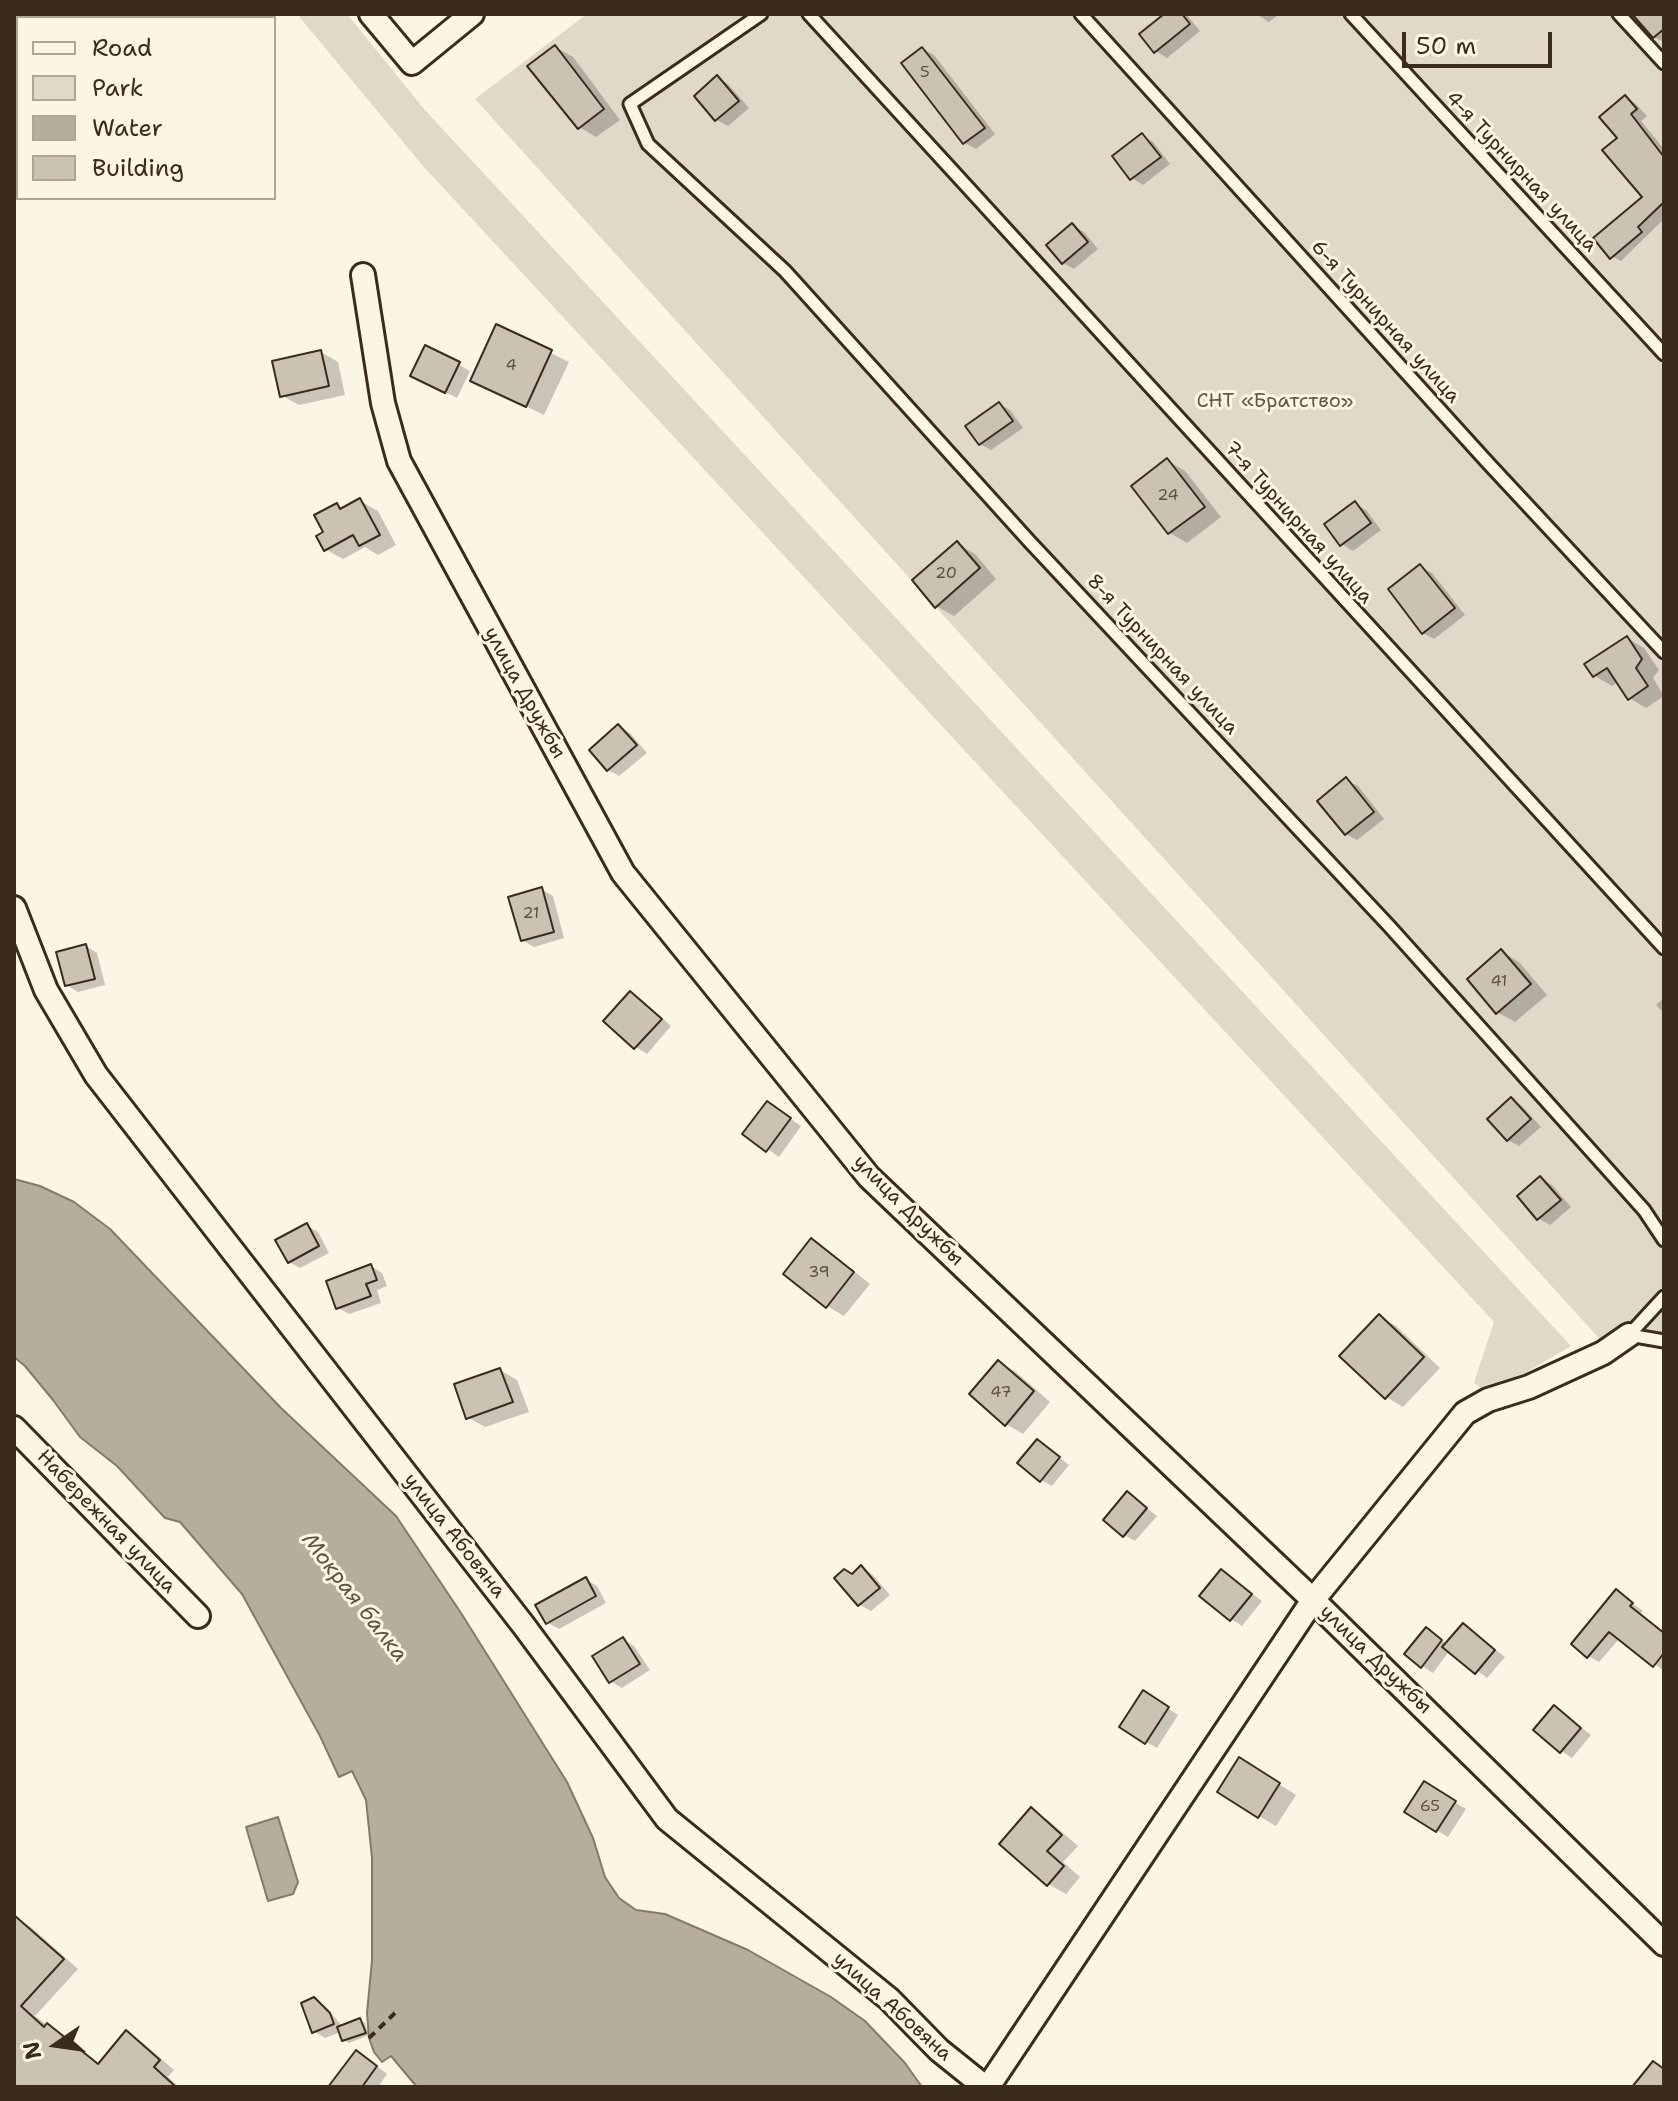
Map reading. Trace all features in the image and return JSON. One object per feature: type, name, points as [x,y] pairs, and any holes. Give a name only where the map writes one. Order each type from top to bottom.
[{"type":"street","points":[[371,14],[412,63],[472,14]]},
{"type":"street","name":"улица Дружбы","points":[[363,275],[383,403],[399,461],[623,873],[869,1177],[1313,1600],[1664,1944]]},
{"type":"street","name":"улица Абовяна","points":[[14,908],[46,990],[96,1075],[524,1626],[667,1819],[889,1999],[939,2050],[986,2087]]},
{"type":"street","points":[[986,2087],[1313,1600],[1465,1413],[1488,1400],[1529,1387],[1603,1353],[1629,1335]]},
{"type":"street","name":"Набережная улица","points":[[14,1428],[198,1616]]},
{"type":"lane","name":"8-я Турнирная улица","points":[[761,14],[630,104],[648,144],[785,271],[1029,541],[1390,927],[1644,1210],[1664,1240]]},
{"type":"lane","name":"7-я Турнирная улица","points":[[809,14],[1664,948]]},
{"type":"lane","name":"6-я Турнирная улица","points":[[1081,14],[1477,451],[1664,652]]},
{"type":"lane","name":"4-я Турнирная улица","points":[[1351,14],[1664,354]]},
{"type":"lane","points":[[1619,14],[1664,63]]},
{"type":"lane","points":[[1629,1335],[1664,1297]]},
{"type":"lane","points":[[1629,1335],[1664,1341]]},
{"type":"path","points":[[369,2038],[396,2012]]},
{"type":"green space","points":[[297,14],[347,14],[424,109],[1571,1346],[1489,1394],[1474,1383],[1494,1322],[423,166]]},
{"type":"green space","name":"СНТ «Братство»","points":[[587,14],[1664,14],[1664,1348],[1634,1344],[1605,1345],[475,99]]},
{"type":"water","name":"Мокрая балка","points":[[14,1179],[40,1186],[74,1202],[110,1229],[281,1408],[396,1516],[567,1782],[593,1838],[605,1877],[619,1898],[636,1910],[665,1914],[748,1950],[831,1997],[865,2021],[905,2063],[922,2087],[417,2087],[391,2056],[382,2062],[369,2038],[367,2013],[372,1960],[372,1858],[366,1800],[352,1771],[339,1777],[320,1736],[242,1594],[180,1522],[165,1518],[117,1466],[80,1437],[25,1366],[14,1357]]},
{"type":"water","points":[[278,1817],[298,1882],[293,1894],[268,1901],[246,1827]]},
{"type":"building","points":[[1164,14],[1182,14],[1190,24],[1154,53],[1139,34]]},
{"type":"building","points":[[1632,14],[1664,14],[1664,29],[1653,38]]},
{"type":"building","points":[[555,45],[604,109],[578,129],[527,66]]},
{"type":"building","points":[[922,47],[985,128],[963,144],[901,63]]},
{"type":"building","points":[[717,75],[739,101],[715,121],[694,96]]},
{"type":"building","points":[[1625,95],[1637,109],[1631,114],[1664,157],[1664,202],[1638,227],[1642,232],[1610,259],[1593,238],[1642,197],[1602,150],[1617,138],[1599,117]]},
{"type":"building","points":[[1142,133],[1161,157],[1130,180],[1112,156]]},
{"type":"building","points":[[1072,223],[1088,242],[1062,264],[1046,245]]},
{"type":"building","points":[[496,324],[552,350],[526,407],[470,381]]},
{"type":"building","points":[[425,345],[460,362],[445,393],[410,376]]},
{"type":"building","points":[[321,350],[329,386],[280,397],[272,361]]},
{"type":"building","points":[[999,402],[1013,421],[979,445],[965,426]]},
{"type":"building","points":[[1167,458],[1205,507],[1168,534],[1131,486]]},
{"type":"building","points":[[360,498],[380,535],[359,546],[353,535],[324,551],[316,536],[323,532],[314,515],[337,503],[340,509]]},
{"type":"building","points":[[1355,501],[1371,523],[1340,546],[1324,524]]},
{"type":"building","points":[[957,541],[980,568],[935,608],[912,580]]},
{"type":"building","points":[[1420,564],[1455,608],[1422,634],[1388,589]]},
{"type":"building","points":[[1627,636],[1642,659],[1636,668],[1648,686],[1628,700],[1607,668],[1593,677],[1584,664]]},
{"type":"building","points":[[618,724],[637,745],[607,771],[589,750]]},
{"type":"building","points":[[1346,777],[1374,812],[1345,835],[1317,801]]},
{"type":"building","points":[[542,887],[554,932],[521,941],[508,897]]},
{"type":"building","points":[[86,944],[95,979],[65,986],[56,952]]},
{"type":"building","points":[[1501,949],[1531,984],[1496,1014],[1467,979]]},
{"type":"building","points":[[630,991],[662,1019],[634,1049],[603,1021]]},
{"type":"building","points":[[1511,1097],[1531,1119],[1507,1141],[1487,1119]]},
{"type":"building","points":[[767,1101],[791,1118],[766,1152],[742,1134]]},
{"type":"building","points":[[1540,1176],[1561,1200],[1537,1220],[1517,1196]]},
{"type":"building","points":[[307,1223],[319,1246],[288,1263],[275,1240]]},
{"type":"building","points":[[811,1238],[854,1272],[826,1308],[783,1274]]},
{"type":"building","points":[[371,1264],[377,1280],[366,1284],[371,1296],[336,1309],[326,1281]]},
{"type":"building","points":[[1379,1314],[1424,1357],[1385,1399],[1339,1356]]},
{"type":"building","points":[[998,1360],[1034,1391],[1005,1426],[969,1394]]},
{"type":"building","points":[[500,1368],[513,1402],[466,1419],[454,1384]]},
{"type":"building","points":[[1037,1439],[1060,1457],[1040,1482],[1017,1463]]},
{"type":"building","points":[[1127,1491],[1147,1508],[1123,1537],[1103,1520]]},
{"type":"building","points":[[861,1565],[880,1588],[858,1606],[834,1578],[844,1569],[852,1574]]},
{"type":"building","points":[[1221,1569],[1252,1594],[1230,1621],[1199,1596]]},
{"type":"building","points":[[586,1577],[596,1596],[546,1624],[535,1605]]},
{"type":"building","points":[[1616,1589],[1633,1603],[1630,1606],[1664,1633],[1664,1653],[1653,1667],[1609,1632],[1587,1658],[1571,1644]]},
{"type":"building","points":[[1463,1623],[1495,1650],[1475,1674],[1442,1647]]},
{"type":"building","points":[[1426,1627],[1442,1640],[1421,1668],[1404,1654]]},
{"type":"building","points":[[623,1637],[640,1664],[609,1683],[592,1656]]},
{"type":"building","points":[[1143,1690],[1169,1707],[1145,1744],[1119,1727]]},
{"type":"building","points":[[1554,1705],[1581,1728],[1560,1753],[1533,1730]]},
{"type":"building","points":[[1239,1757],[1280,1783],[1258,1818],[1217,1792]]},
{"type":"building","points":[[1424,1781],[1456,1801],[1436,1832],[1404,1812]]},
{"type":"building","points":[[1031,1807],[1062,1835],[1047,1851],[1064,1866],[1047,1886],[999,1844]]},
{"type":"building","points":[[14,1915],[64,1959],[21,2006],[44,2027],[47,2023],[98,2064],[126,2030],[160,2060],[154,2067],[176,2087],[14,2087]]},
{"type":"building","points":[[314,1997],[330,2013],[334,2024],[312,2033],[301,2003]]},
{"type":"building","points":[[360,2018],[366,2033],[342,2041],[337,2027]]},
{"type":"building","points":[[356,2050],[377,2066],[362,2087],[328,2087]]},
{"type":"building","points":[[1653,2061],[1664,2069],[1664,2087],[1632,2087]]}]
